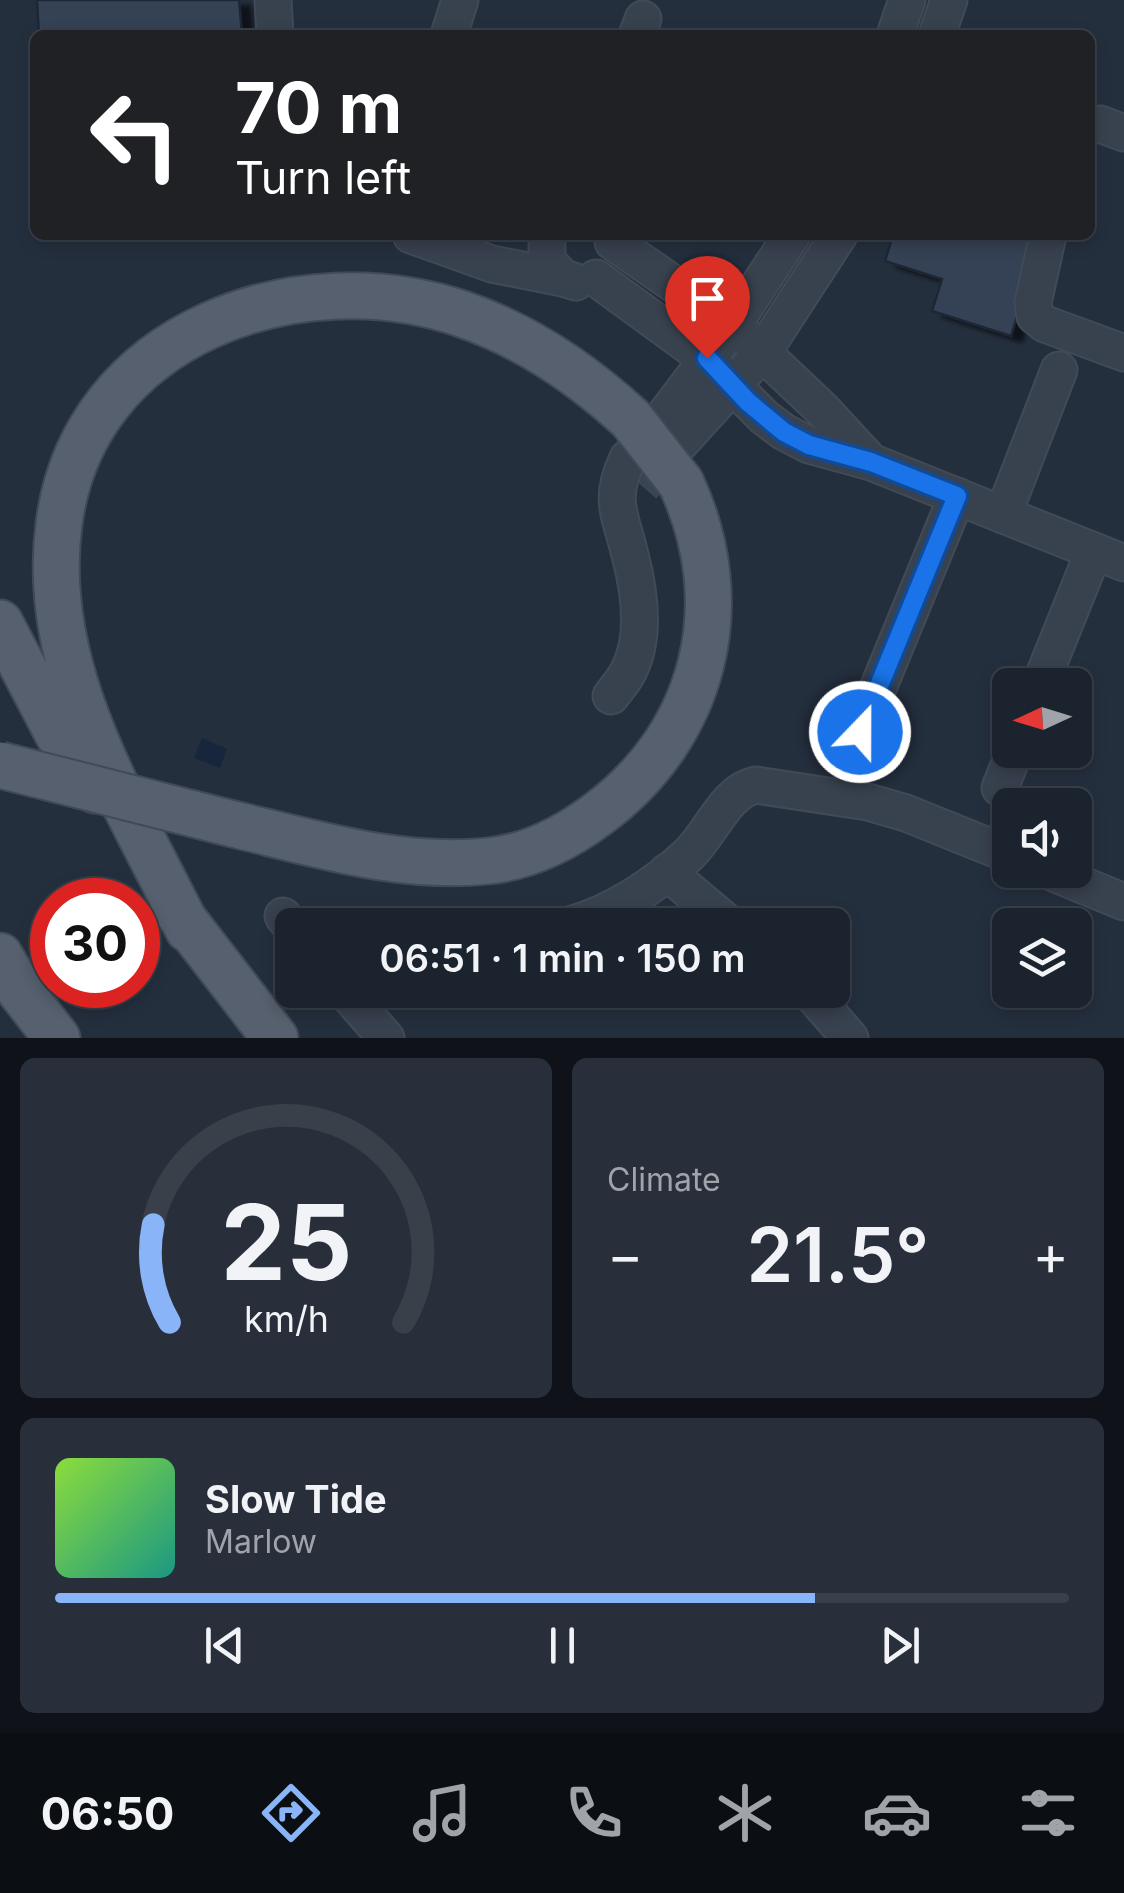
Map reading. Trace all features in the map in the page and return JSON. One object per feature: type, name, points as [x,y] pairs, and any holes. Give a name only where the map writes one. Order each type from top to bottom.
[{"type":"main road","points":[[0,765],[233,824],[400,861],[491,860],[537,849],[579,828],[612,804],[650,767],[680,723],[701,668],[709,612],[706,556],[696,516],[654,451],[560,362],[514,335],[462,314],[375,298],[322,298],[273,304],[229,316],[190,333],[150,360],[94,422],[73,462],[58,524],[58,593],[65,658],[102,753],[188,929]]},
{"type":"main road","points":[[0,622],[58,734],[188,929],[275,1038]]},
{"type":"main road","points":[[0,956],[56,1038]]},
{"type":"street","points":[[273,0],[274,30]]},
{"type":"street","points":[[451,30],[460,0]]},
{"type":"street","points":[[897,30],[907,0]]},
{"type":"street","points":[[939,30],[950,0]]},
{"type":"street","points":[[1095,125],[1124,133]]},
{"type":"street","points":[[425,240],[492,264],[610,263],[612,240]]},
{"type":"street","points":[[454,240],[495,254],[563,263],[707,358],[784,432],[809,445],[871,462],[1109,557],[1049,668]]},
{"type":"street","points":[[615,240],[733,325],[871,462]]},
{"type":"street","points":[[654,451],[707,358],[789,240]]},
{"type":"street","points":[[611,696],[629,670],[638,625],[635,574],[616,512],[618,478],[733,387],[762,352],[835,240]]},
{"type":"street","points":[[1047,240],[1033,302],[1035,316],[1045,324],[1124,352]]},
{"type":"street","points":[[1003,515],[1059,370]]},
{"type":"street","points":[[860,732],[957,496]]},
{"type":"street","points":[[1000,788],[1008,768]]},
{"type":"street","points":[[611,908],[666,872],[702,842],[735,795],[756,785],[868,802],[906,812],[992,848]]},
{"type":"street","points":[[666,872],[709,908]]},
{"type":"street","points":[[1090,888],[1124,902]]},
{"type":"street","points":[[360,1008],[386,1038]]},
{"type":"street","points":[[824,1008],[850,1038]]},
{"type":"water","points":[[202,738],[227,749],[220,768],[194,758]]},
{"type":"building","points":[[37,0],[239,0],[242,30],[39,30]]},
{"type":"building","points":[[891,240],[1040,240],[1011,336],[932,311],[942,279],[885,261]]},
{"type":"tunnel","points":[[643,487],[680,444]]},
{"type":"route","points":[[707,358],[748,402],[784,432],[809,445],[871,462],[957,496],[860,732]]}]
